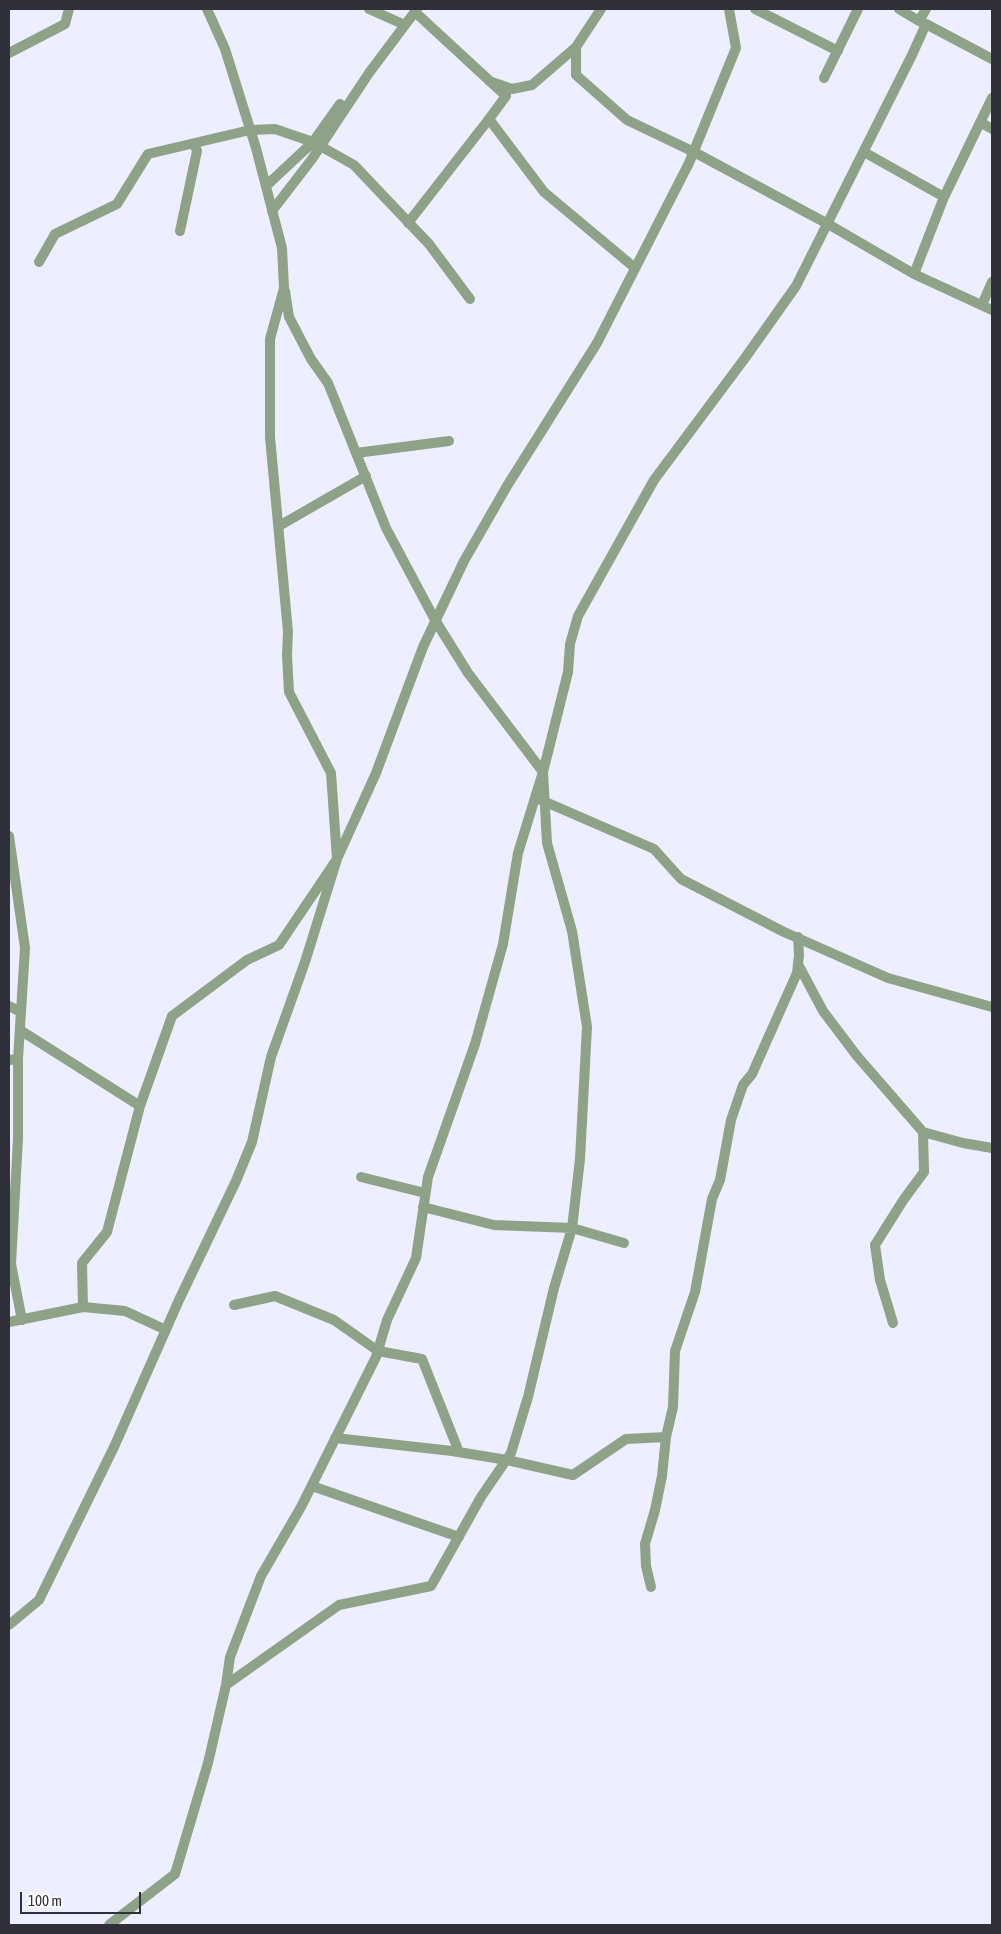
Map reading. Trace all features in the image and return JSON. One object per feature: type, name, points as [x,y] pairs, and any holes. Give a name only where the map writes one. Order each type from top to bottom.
[{"type":"street","points":[[9,53],[65,24],[69,9]]},
{"type":"street","points":[[207,9],[224,49],[266,186],[282,248],[284,288],[289,318],[311,360],[328,383],[386,528],[435,620],[468,673],[544,772]]},
{"type":"street","points":[[368,9],[405,25]]},
{"type":"street","points":[[489,81],[512,89],[532,85],[576,47],[601,9]]},
{"type":"street","points":[[9,1626],[40,1600],[114,1447],[252,1142],[271,1057],[305,962],[337,858],[376,773],[435,620],[464,561],[507,486],[597,343],[694,152],[736,48],[729,9]]},
{"type":"street","points":[[755,9],[838,51]]},
{"type":"street","points":[[824,78],[858,9]]},
{"type":"street","points":[[899,9],[992,58]]},
{"type":"street","points":[[109,1925],[175,1874],[208,1763],[226,1685],[230,1657],[261,1576],[312,1486],[378,1351],[387,1320],[416,1258],[428,1177],[474,1044],[503,944],[518,853],[540,799],[544,772],[568,672],[570,644],[578,616],[654,480],[796,286],[912,55],[926,9]]},
{"type":"street","points":[[272,211],[316,145],[416,10],[506,96],[408,223]]},
{"type":"street","points":[[576,47],[576,75],[627,120],[694,152],[828,224],[914,274],[992,310]]},
{"type":"street","points":[[914,274],[944,197],[992,98]]},
{"type":"street","points":[[489,119],[544,192],[635,268]]},
{"type":"street","points":[[980,122],[992,129]]},
{"type":"street","points":[[38,262],[55,234],[117,204],[148,154],[250,130],[275,129],[316,145],[354,166],[429,244],[470,299]]},
{"type":"street","points":[[180,231],[197,151],[194,144]]},
{"type":"street","points":[[266,186],[316,145]]},
{"type":"street","points":[[864,152],[944,197]]},
{"type":"street","points":[[982,305],[992,282]]},
{"type":"street","points":[[83,1307],[82,1262],[107,1232],[140,1106],[172,1016],[247,960],[279,945],[337,858],[331,773],[289,692],[288,632],[270,437],[270,340],[284,288]]},
{"type":"street","points":[[356,453],[449,441]]},
{"type":"street","points":[[279,526],[366,476]]},
{"type":"street","points":[[540,799],[654,849],[681,879],[784,932],[888,978],[992,1007]]},
{"type":"street","points":[[226,1685],[339,1605],[431,1586],[481,1497],[511,1454],[528,1397],[554,1288],[572,1228],[580,1159],[588,1027],[572,931],[547,843],[540,799]]},
{"type":"street","points":[[9,836],[25,948],[20,1030],[13,1060],[18,1140],[10,1264],[22,1320]]},
{"type":"street","points":[[652,1587],[646,1566],[645,1544],[662,1476],[666,1437],[672,1407],[675,1351],[695,1292],[712,1199],[720,1180],[731,1120],[743,1085],[752,1074],[797,973],[798,937]]},
{"type":"street","points":[[798,964],[823,1011],[857,1056],[923,1132],[963,1143],[992,1148]]},
{"type":"street","points":[[9,1006],[21,1012]]},
{"type":"street","points":[[20,1030],[140,1106]]},
{"type":"street","points":[[893,1323],[880,1280],[875,1245],[904,1199],[924,1172],[923,1132]]},
{"type":"street","points":[[361,1177],[425,1193]]},
{"type":"street","points":[[423,1207],[494,1225],[572,1228],[624,1243]]},
{"type":"street","points":[[234,1305],[275,1296],[334,1320],[378,1351],[422,1359],[459,1452]]},
{"type":"street","points":[[9,1322],[83,1307],[125,1311],[166,1330]]},
{"type":"street","points":[[335,1438],[459,1452],[507,1460],[573,1475],[626,1439],[666,1437]]},
{"type":"street","points":[[312,1486],[459,1537]]}]
